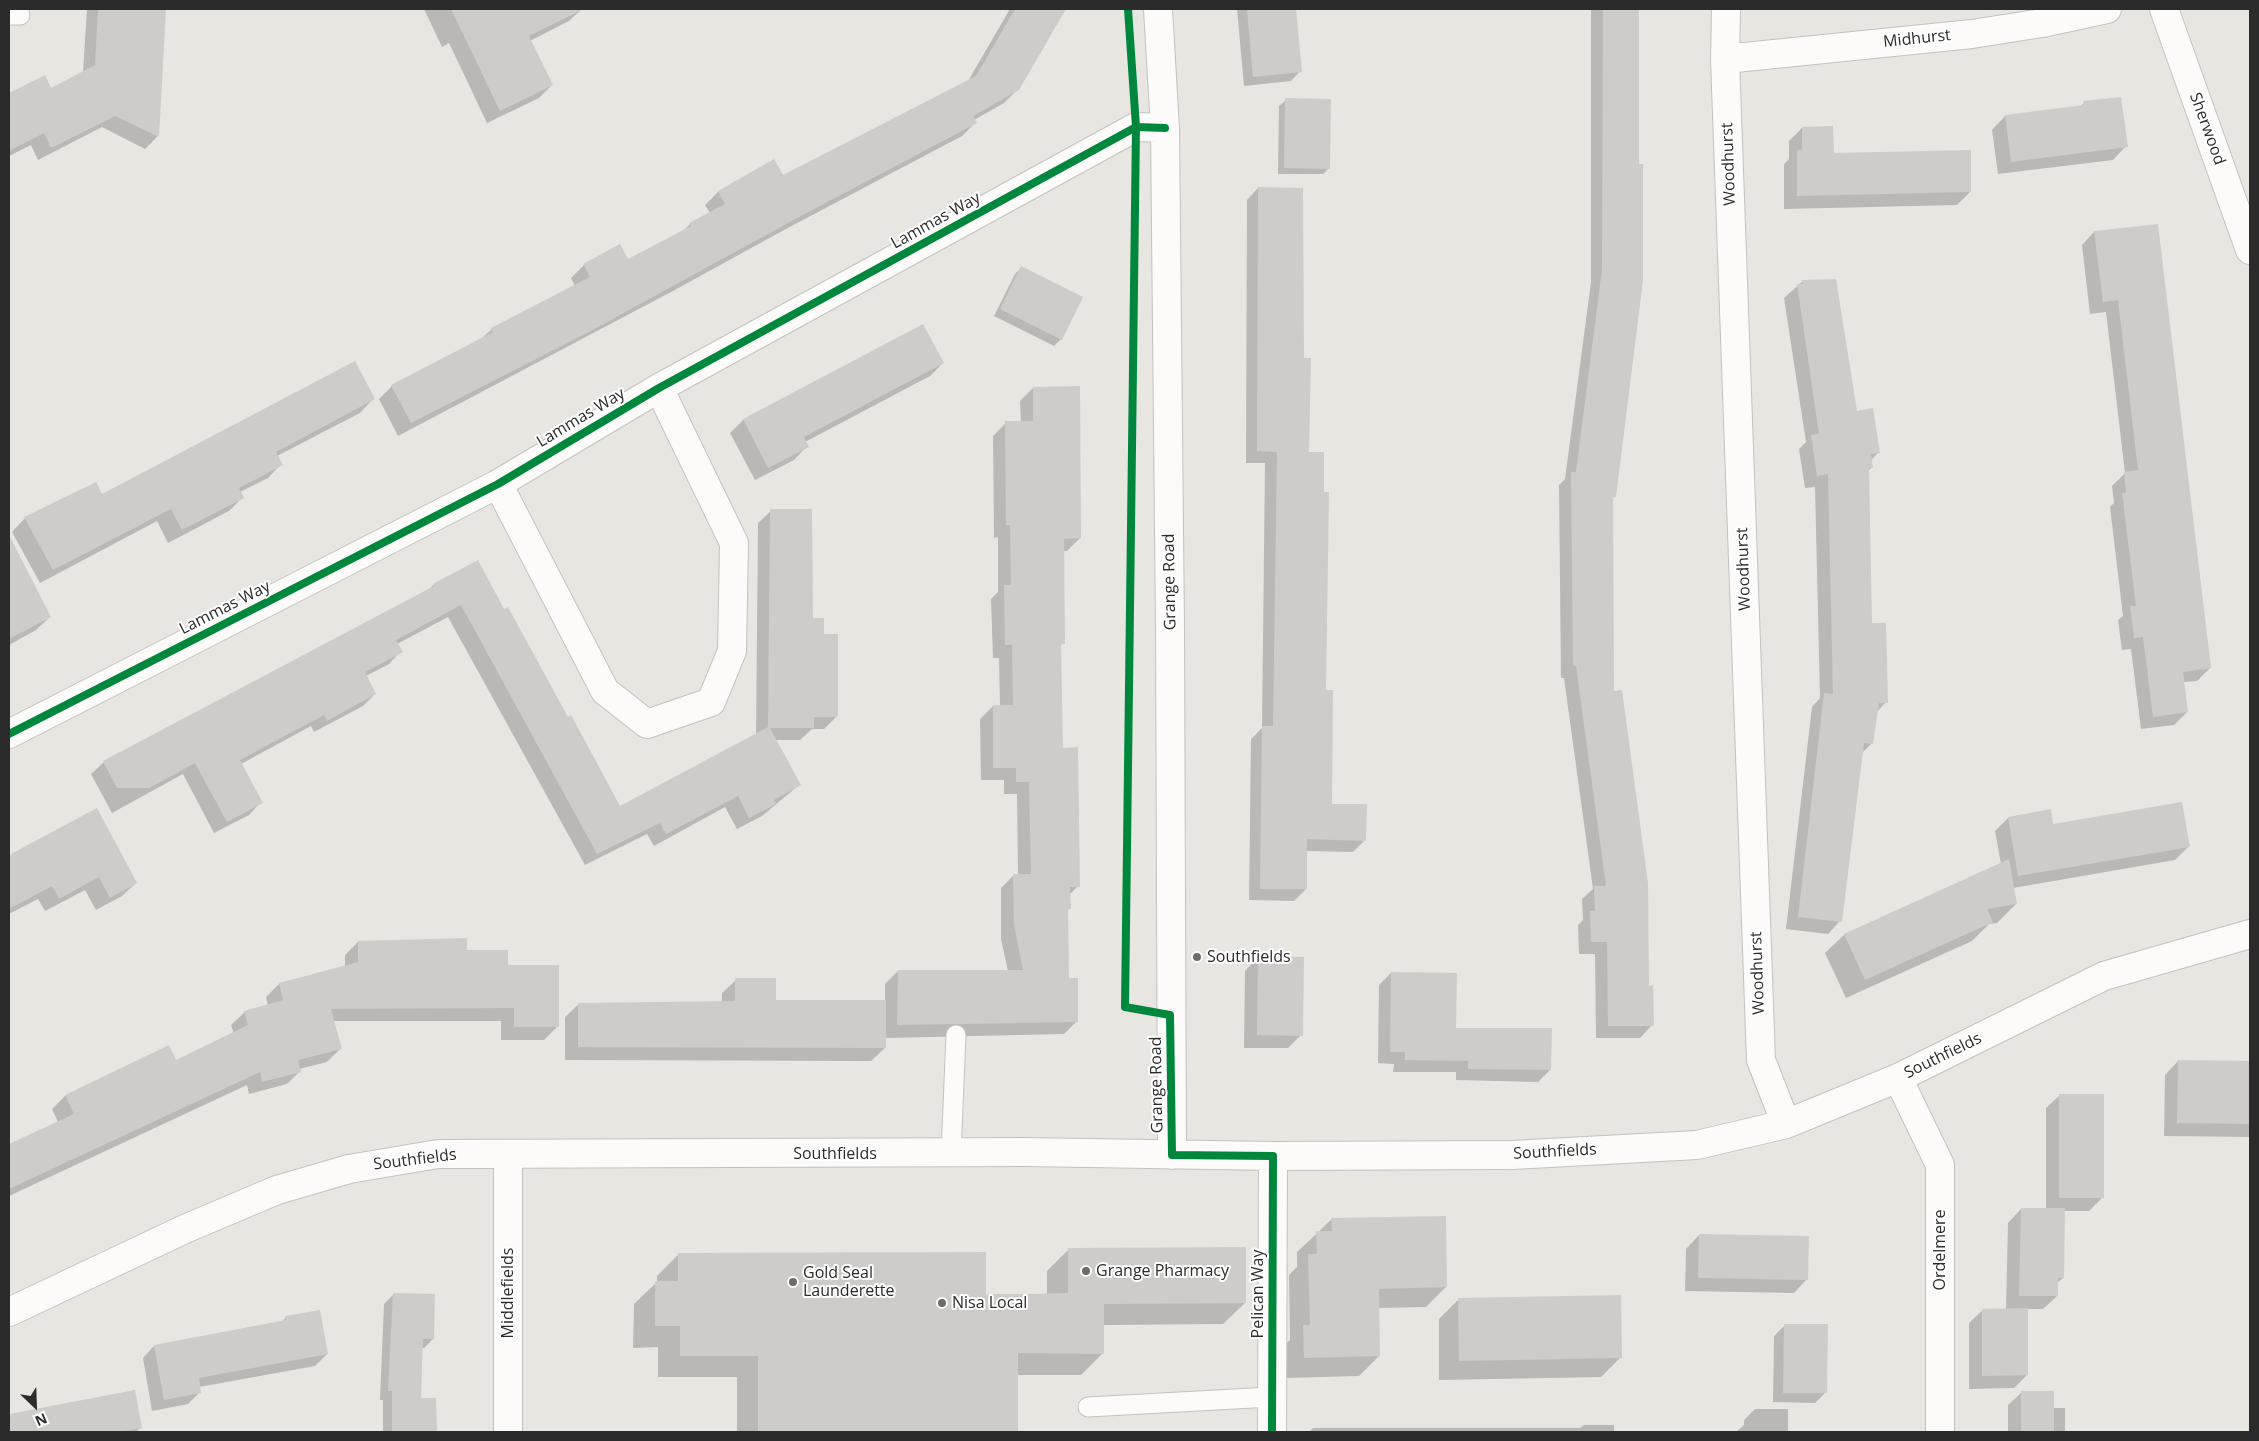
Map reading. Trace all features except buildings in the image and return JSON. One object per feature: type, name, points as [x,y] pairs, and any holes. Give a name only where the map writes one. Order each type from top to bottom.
[{"type":"street","name":"Grange Road","points":[[1158,9],[1165,128],[1170,628],[1172,1155]]},
{"type":"street","name":"Woodhurst","points":[[1726,9],[1725,59],[1761,1060],[1786,1124]]},
{"type":"street","name":"Midhurst","points":[[1725,59],[1972,34],[2042,23],[2107,9]]},
{"type":"street","name":"Sherwood","points":[[2164,9],[2250,250]]},
{"type":"street","name":"Lammas Way","points":[[9,734],[498,484],[659,388],[1136,127],[1165,128]]},
{"type":"street","points":[[498,484],[605,691],[647,724],[711,702],[732,652],[734,543],[659,388]]},
{"type":"street","name":"Southfields","points":[[9,1312],[187,1228],[277,1190],[349,1169],[438,1154],[951,1154],[1025,1152],[1272,1156],[1512,1155],[1696,1145],[1786,1124],[1898,1078],[2104,976],[2250,934]]},
{"type":"street","name":"Ordelmere","points":[[1898,1078],[1940,1165],[1940,1432]]},
{"type":"street","name":"Middlefields","points":[[508,1154],[508,1432]]},
{"type":"street","name":"Pelican Way","points":[[1272,1156],[1272,1432]]},
{"type":"lane","points":[[951,1154],[956,1035]]},
{"type":"lane","points":[[1088,1407],[1271,1397]]},
{"type":"cycle path","points":[[1128,9],[1136,127],[1125,1007],[1170,1015],[1172,1155],[1273,1156],[1272,1432]]},
{"type":"cycle path","points":[[9,734],[498,484],[659,388],[1136,127],[1165,128]]},
{"type":"place","name":"Southfields","points":[[1197,957]]},
{"type":"place","name":"Grange Pharmacy","points":[[1086,1271]]},
{"type":"place","name":"Gold Seal Launderette","points":[[793,1282]]},
{"type":"place","name":"Nisa Local","points":[[942,1303]]}]
